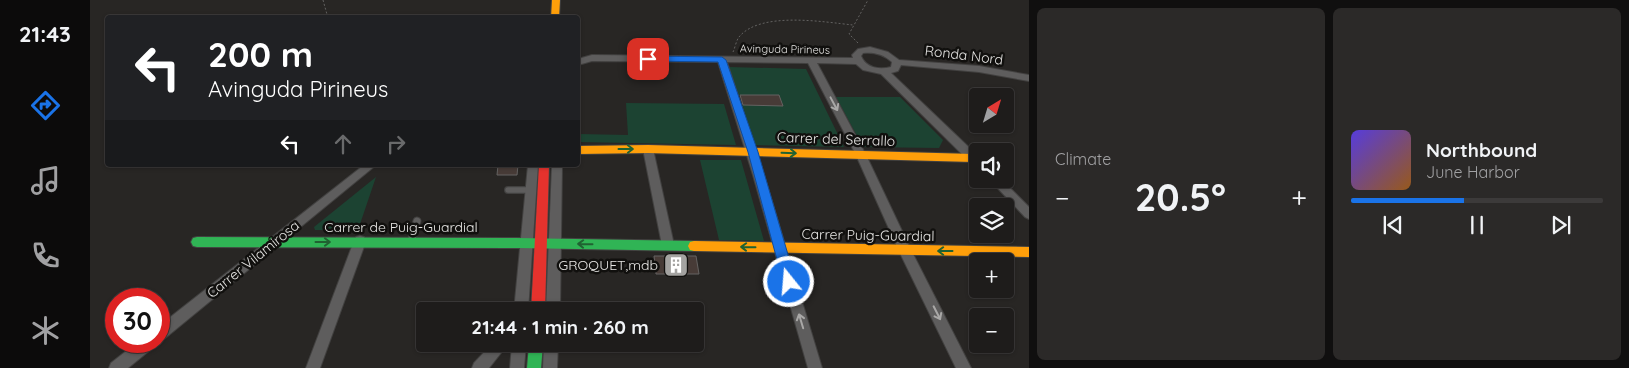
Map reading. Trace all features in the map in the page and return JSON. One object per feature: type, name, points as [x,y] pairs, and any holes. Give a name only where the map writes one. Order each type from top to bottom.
[{"type":"street","points":[[554,15],[556,0]]},
{"type":"street","points":[[865,50],[882,52],[892,57],[890,68],[872,70],[858,61],[856,55],[865,50]]},
{"type":"street","name":"Avinguda Pirineus","points":[[580,55],[592,58],[858,61]]},
{"type":"street","name":"Avinguda Pirineus","points":[[580,61],[592,58]]},
{"type":"street","points":[[722,60],[753,152],[815,368]]},
{"type":"street","points":[[812,61],[861,155],[905,251],[964,368]]},
{"type":"street","points":[[890,68],[969,151]]},
{"type":"street","name":"Ronda Nord","points":[[890,68],[979,69],[1029,78]]},
{"type":"street","points":[[648,149],[668,245]]},
{"type":"street","name":"Carrer del Serrallo","points":[[580,150],[648,149],[969,158]]},
{"type":"street","name":"Carrer Vilamirosa","points":[[170,325],[368,167]]},
{"type":"street","points":[[533,167],[531,190],[537,302]]},
{"type":"street","points":[[523,302],[544,167]]},
{"type":"street","points":[[553,302],[557,167]]},
{"type":"street","points":[[1003,188],[1029,214]]},
{"type":"street","points":[[1013,188],[1029,203]]},
{"type":"street","points":[[196,242],[274,242]]},
{"type":"street","name":"Carrer de Puig-Guardial","points":[[274,242],[533,244]]},
{"type":"street","points":[[313,368],[360,242]]},
{"type":"street","name":"Carrer Puig-Guardial","points":[[533,244],[1029,252]]},
{"type":"street","points":[[479,368],[494,352]]},
{"type":"street","points":[[517,368],[518,352]]},
{"type":"street","points":[[534,368],[535,352]]},
{"type":"street","points":[[550,368],[551,352]]},
{"type":"street","points":[[116,368],[135,353]]},
{"type":"lane","points":[[508,190],[531,190]]},
{"type":"lane","points":[[411,242],[417,221]]},
{"type":"path","points":[[323,0],[327,15]]},
{"type":"path","points":[[865,50],[849,34],[868,0]]},
{"type":"path","points":[[735,60],[734,46],[738,37],[758,25],[788,20],[853,25]]},
{"type":"green space","points":[[729,67],[806,69],[844,147],[755,145],[742,105],[783,105],[779,95],[738,95]]},
{"type":"green space","points":[[836,97],[900,97],[943,140],[939,148],[863,147]]},
{"type":"green space","points":[[626,103],[724,104],[736,145],[580,142],[580,134],[628,135]]},
{"type":"green space","points":[[700,160],[741,160],[764,241],[719,240]]},
{"type":"green space","points":[[376,177],[358,230],[315,230],[314,227]]},
{"type":"building","points":[[740,95],[779,95],[783,106],[743,105]]},
{"type":"building","points":[[498,167],[518,167],[517,175],[497,175]]},
{"type":"building","name":"GROQUET,mdb","points":[[654,256],[696,256],[699,274],[656,274]]},
{"type":"traffic: fast","points":[[197,242],[517,243],[694,246]]},
{"type":"traffic: fast","points":[[534,368],[535,352]]},
{"type":"traffic: slow","points":[[555,15],[556,0]]},
{"type":"traffic: slow","points":[[580,150],[648,149],[969,158]]},
{"type":"traffic: slow","points":[[694,246],[1029,252]]},
{"type":"traffic: jam","points":[[538,302],[544,167]]},
{"type":"place","name":"GROQUET,mdb","points":[[676,265]]},
{"type":"route","points":[[648,59],[722,60],[753,152],[789,282]]}]
